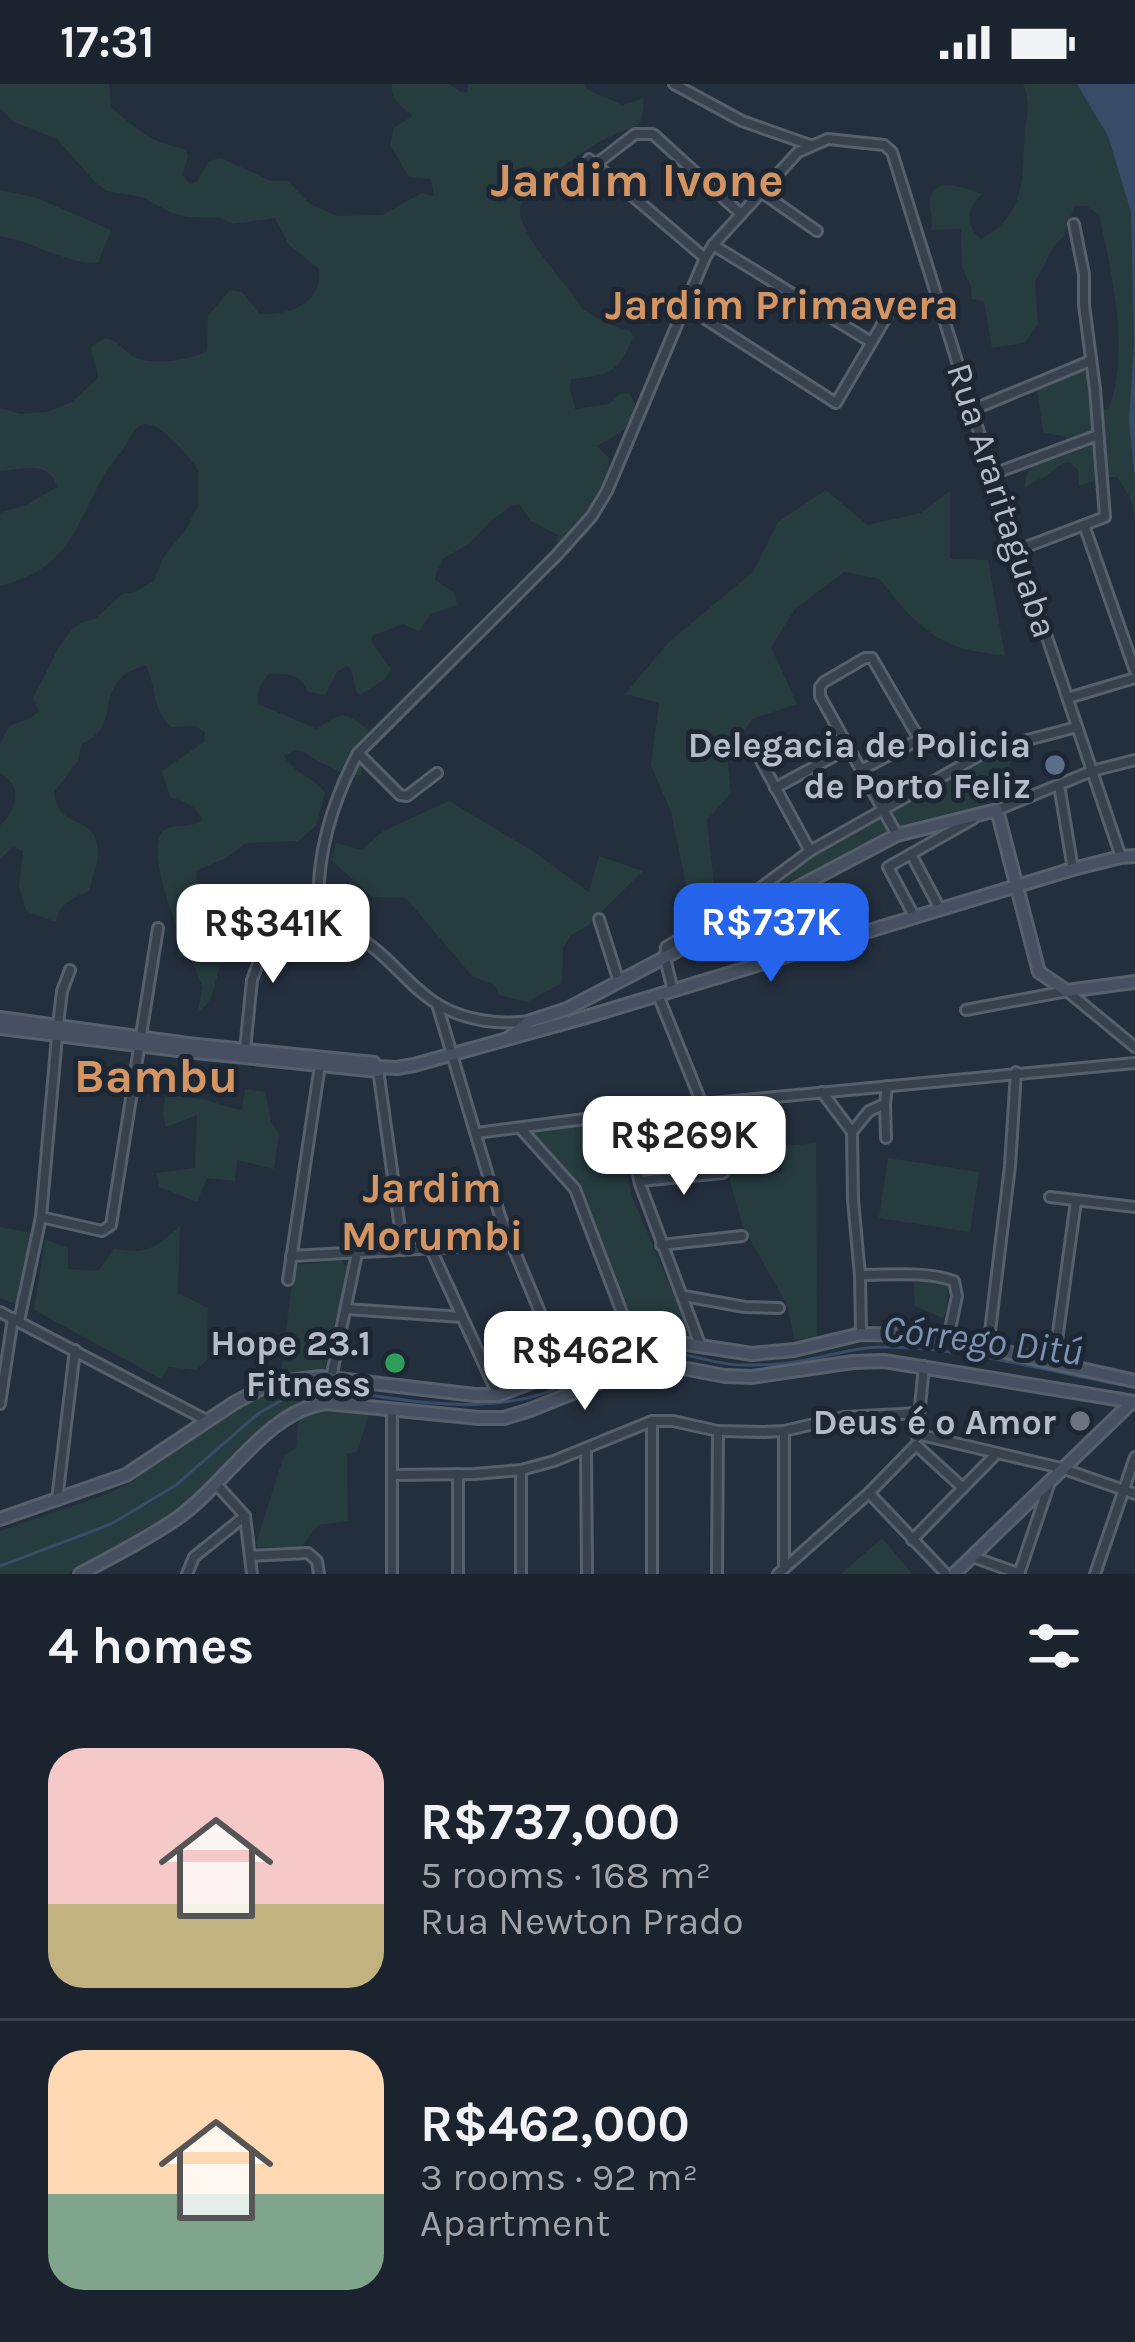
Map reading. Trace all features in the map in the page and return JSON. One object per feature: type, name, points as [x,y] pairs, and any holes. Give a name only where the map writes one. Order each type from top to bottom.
[{"type":"main road","points":[[509,1038],[530,1021],[620,982],[897,836],[997,810],[1040,972],[1066,991],[1135,982]]},
{"type":"main road","points":[[0,1018],[187,1048],[398,1068],[586,1017],[1073,868],[1128,856]]},
{"type":"main road","points":[[0,1028],[57,1030]]},
{"type":"main road","points":[[0,1519],[126,1475],[262,1388],[293,1379],[331,1378],[498,1395],[634,1344],[674,1342],[752,1354],[861,1334],[948,1340],[1135,1381]]},
{"type":"main road","points":[[80,1574],[164,1528],[218,1485],[269,1431],[313,1405],[504,1418],[652,1364],[752,1378],[884,1361],[1134,1402]]},
{"type":"main road","points":[[287,1417],[300,1406],[324,1400],[328,1393],[317,1377]]},
{"type":"main road","points":[[348,1406],[341,1388],[356,1381]]},
{"type":"main road","points":[[950,1574],[1134,1402]]},
{"type":"street","points":[[674,84],[742,121],[812,145]]},
{"type":"street","points":[[705,258],[592,162],[634,134],[653,134],[741,214]]},
{"type":"street","name":"Rua Araritaguaba","points":[[812,145],[828,139],[884,145],[892,152],[1077,728],[1128,856]]},
{"type":"street","points":[[319,916],[318,868],[341,786],[358,754],[557,556],[592,515],[607,491],[705,258],[798,152],[812,145]]},
{"type":"street","points":[[761,192],[817,231]]},
{"type":"street","points":[[1018,550],[1105,518],[1084,274],[1074,224]]},
{"type":"street","points":[[713,245],[872,342]]},
{"type":"street","points":[[685,306],[836,403],[887,316]]},
{"type":"street","points":[[972,410],[1090,361]]},
{"type":"street","points":[[992,474],[1098,435]]},
{"type":"street","points":[[1068,698],[1135,675],[1084,525]]},
{"type":"street","points":[[861,770],[918,737],[872,658],[824,682],[820,697],[897,836]]},
{"type":"street","points":[[673,991],[667,947],[736,906],[810,850],[989,750],[1077,728]]},
{"type":"street","points":[[754,748],[810,850]]},
{"type":"street","points":[[775,788],[849,748]]},
{"type":"street","points":[[358,754],[400,795],[407,796],[437,773]]},
{"type":"street","points":[[997,810],[1135,760]]},
{"type":"street","points":[[1059,784],[1073,868]]},
{"type":"street","points":[[915,918],[888,867],[979,815]]},
{"type":"street","points":[[911,854],[940,911]]},
{"type":"street","points":[[244,1053],[252,980],[262,952],[262,910]]},
{"type":"street","points":[[225,917],[262,910],[319,916],[376,949],[436,1004],[486,1021],[530,1021]]},
{"type":"street","points":[[599,919],[620,982]]},
{"type":"street","points":[[40,1217],[102,1231],[111,1226],[158,928]]},
{"type":"street","points":[[0,1403],[40,1217],[57,1030],[70,970]]},
{"type":"street","points":[[1040,972],[1044,995]]},
{"type":"street","points":[[966,1010],[1066,991],[1135,1047]]},
{"type":"street","points":[[658,995],[702,1104]]},
{"type":"street","points":[[580,1002],[586,1017]]},
{"type":"street","points":[[436,1004],[511,1244],[565,1370]]},
{"type":"street","points":[[288,1280],[320,1062]]},
{"type":"street","points":[[476,1133],[702,1104],[1135,1063]]},
{"type":"street","points":[[376,1067],[403,1250]]},
{"type":"street","points":[[988,1348],[1016,1072]]},
{"type":"street","points":[[886,1086],[886,1138]]},
{"type":"street","points":[[822,1092],[852,1132],[861,1334]]},
{"type":"street","points":[[839,1115],[861,1117],[885,1104]]},
{"type":"street","points":[[852,1132],[869,1112]]},
{"type":"street","points":[[625,1115],[640,1181],[701,1347]]},
{"type":"street","points":[[520,1128],[575,1189],[634,1344]]},
{"type":"street","points":[[640,1181],[723,1173]]},
{"type":"street","points":[[1050,1197],[1135,1207]]},
{"type":"street","points":[[1054,1362],[1076,1201]]},
{"type":"street","points":[[661,1245],[742,1236]]},
{"type":"street","points":[[291,1256],[511,1244]]},
{"type":"street","points":[[431,1249],[498,1395]]},
{"type":"street","points":[[328,1393],[357,1253]]},
{"type":"street","points":[[860,1275],[913,1274],[954,1281],[957,1296],[948,1340]]},
{"type":"street","points":[[682,1296],[778,1308]]},
{"type":"street","points":[[346,1309],[462,1317]]},
{"type":"street","points":[[0,1312],[208,1421]]},
{"type":"street","points":[[56,1500],[75,1350]]},
{"type":"street","points":[[781,1571],[868,1492],[916,1439],[924,1366]]},
{"type":"street","points":[[392,1410],[392,1574]]},
{"type":"street","points":[[392,1474],[521,1470],[652,1421],[673,1420],[718,1431],[784,1431],[844,1417],[919,1413]]},
{"type":"street","points":[[652,1421],[652,1574]]},
{"type":"street","points":[[717,1574],[718,1431]]},
{"type":"street","points":[[781,1571],[784,1431]]},
{"type":"street","points":[[916,1439],[998,1452],[1135,1494]]},
{"type":"street","points":[[916,1439],[962,1488]]},
{"type":"street","points":[[586,1448],[587,1574]]},
{"type":"street","points":[[912,1540],[998,1452]]},
{"type":"street","points":[[1095,1574],[1135,1457]]},
{"type":"street","points":[[521,1470],[521,1574]]},
{"type":"street","points":[[458,1474],[458,1574]]},
{"type":"street","points":[[971,1556],[1019,1574],[1051,1481]]},
{"type":"street","points":[[218,1485],[245,1516],[252,1574]]},
{"type":"street","points":[[868,1492],[950,1574]]},
{"type":"street","points":[[187,1574],[194,1557],[245,1516]]},
{"type":"street","points":[[251,1556],[308,1553],[317,1561],[319,1574]]},
{"type":"green space","points":[[0,84],[109,84],[111,107],[155,140],[186,150],[182,175],[190,184],[209,161],[221,158],[271,181],[288,181],[310,204],[337,216],[382,215],[422,193],[434,196],[431,179],[409,177],[390,145],[394,128],[412,116],[395,99],[392,84],[449,84],[462,93],[467,92],[468,84],[585,84],[588,90],[623,105],[644,98],[638,125],[581,153],[527,196],[520,213],[533,243],[581,307],[631,331],[633,337],[611,370],[571,379],[575,409],[609,404],[629,393],[634,403],[628,426],[597,446],[609,458],[590,531],[583,538],[571,537],[543,562],[558,535],[531,521],[519,504],[512,505],[470,543],[444,558],[435,580],[455,593],[457,605],[431,614],[419,631],[403,624],[372,636],[391,669],[385,679],[360,695],[346,666],[337,672],[325,695],[308,692],[293,676],[266,677],[258,704],[317,729],[343,716],[368,730],[361,776],[345,774],[305,752],[295,750],[284,756],[325,793],[316,826],[298,841],[246,843],[196,871],[203,893],[228,916],[212,993],[197,1013],[203,988],[190,957],[177,957],[178,931],[161,876],[158,847],[166,829],[202,820],[193,807],[170,797],[162,771],[204,742],[205,732],[195,726],[171,727],[157,705],[146,665],[120,679],[104,723],[81,744],[78,761],[54,792],[62,813],[91,831],[98,851],[90,890],[64,906],[56,922],[26,911],[19,887],[23,851],[13,847],[0,859],[0,826],[11,811],[15,792],[0,773],[0,744],[9,726],[39,711],[33,698],[73,628],[95,619],[122,594],[154,581],[163,558],[198,506],[198,470],[166,434],[141,425],[106,471],[76,530],[55,558],[23,579],[0,586],[0,513],[57,487],[41,469],[0,471],[0,408],[21,414],[47,412],[72,402],[98,378],[92,346],[105,339],[149,361],[180,360],[207,351],[208,316],[230,290],[242,292],[260,314],[282,313],[310,299],[319,269],[289,245],[275,218],[233,224],[221,218],[187,217],[142,197],[107,191],[57,139],[14,122],[0,108]]},
{"type":"green space","points":[[1023,84],[1088,84],[1135,155],[1135,519],[1130,497],[1117,477],[1079,486],[1078,470],[1070,462],[1025,489],[1033,465],[1070,444],[1066,437],[1043,432],[1037,388],[1088,372],[1096,429],[1099,437],[1104,436],[1103,409],[1109,408],[1115,385],[1118,337],[1099,215],[1087,206],[1075,206],[1063,237],[1035,282],[1038,325],[1024,343],[992,348],[984,301],[972,299],[962,267],[961,229],[931,230],[932,192],[943,185],[982,194],[969,216],[981,239],[1008,217],[1022,178],[1028,107]]},
{"type":"green space","points":[[0,190],[37,198],[111,230],[98,263],[73,260],[0,236]]},
{"type":"green space","points":[[826,490],[867,525],[921,513],[950,491],[950,559],[988,560],[1005,656],[946,642],[914,619],[880,579],[844,572],[795,609],[771,647],[797,704],[752,719],[727,756],[731,793],[707,820],[714,884],[687,890],[671,812],[651,765],[659,703],[625,694],[669,642],[753,572],[778,522]]},
{"type":"green space","points":[[1005,752],[1011,765],[985,777],[987,783],[977,789],[988,809],[903,828],[890,818],[891,810]]},
{"type":"green space","points":[[449,801],[531,850],[589,892],[599,856],[643,871],[587,926],[571,935],[563,948],[562,983],[527,1002],[499,995],[495,985],[472,976],[406,898],[372,897],[331,860],[336,843],[362,850],[383,831]]},
{"type":"green space","points":[[875,820],[887,825],[885,839],[672,951],[671,947],[812,854]]},
{"type":"green space","points":[[245,1089],[265,1092],[279,1134],[274,1169],[237,1160],[235,1181],[207,1178],[197,1202],[159,1187],[156,1173],[195,1168],[197,1115],[166,1127],[165,1093],[242,1110]]},
{"type":"green space","points":[[582,1124],[589,1149],[621,1145],[631,1194],[687,1326],[687,1339],[637,1330],[582,1191],[567,1169],[529,1133]]},
{"type":"green space","points":[[816,1143],[817,1337],[795,1340],[786,1303],[743,1227],[728,1174],[782,1173],[784,1146]]},
{"type":"green space","points":[[888,1158],[979,1172],[970,1232],[879,1218]]},
{"type":"green space","points":[[180,1226],[178,1293],[208,1308],[207,1360],[196,1370],[168,1367],[161,1379],[34,1310],[45,1239],[68,1248],[68,1269],[98,1271],[114,1249],[150,1248]]},
{"type":"green space","points":[[0,1227],[33,1233],[17,1305],[0,1298]]},
{"type":"green space","points":[[341,1260],[348,1268],[325,1368],[281,1374],[294,1265]]},
{"type":"green space","points":[[913,1280],[948,1286],[943,1318],[915,1306]]},
{"type":"green space","points":[[314,1381],[318,1396],[283,1412],[261,1429],[191,1504],[159,1525],[67,1574],[0,1574],[0,1531],[133,1482],[147,1466],[233,1409],[276,1386]]},
{"type":"green space","points":[[323,1409],[369,1414],[357,1452],[347,1454],[348,1521],[318,1525],[301,1548],[258,1547],[284,1455],[296,1448],[298,1423]]},
{"type":"green space","points":[[882,1538],[912,1574],[841,1574]]},
{"type":"water","points":[[1077,84],[1135,84],[1135,480],[1129,421],[1134,342],[1131,212],[1108,136]]},
{"type":"waterway","name":"Córrego Ditú","points":[[343,1391],[443,1404],[493,1403],[542,1394],[644,1353],[762,1365],[888,1347],[976,1356],[1122,1385]]},
{"type":"waterway","name":"Córrego Ditú","points":[[0,1566],[111,1524],[176,1485],[259,1413],[299,1391],[320,1388]]},
{"type":"place","name":"Delegacia de Policia de Porto Feliz","points":[[1055,765]]},
{"type":"place","name":"Hope 23.1 Fitness","points":[[395,1363]]},
{"type":"place","name":"Deus é o Amor","points":[[1080,1421]]},
{"type":"district","name":"Jardim Ivone","points":[[637,179]]},
{"type":"district","name":"Jardim Primavera","points":[[782,304]]},
{"type":"district","name":"Bambu","points":[[156,1075]]},
{"type":"district","name":"Jardim Morumbi","points":[[432,1211]]}]
